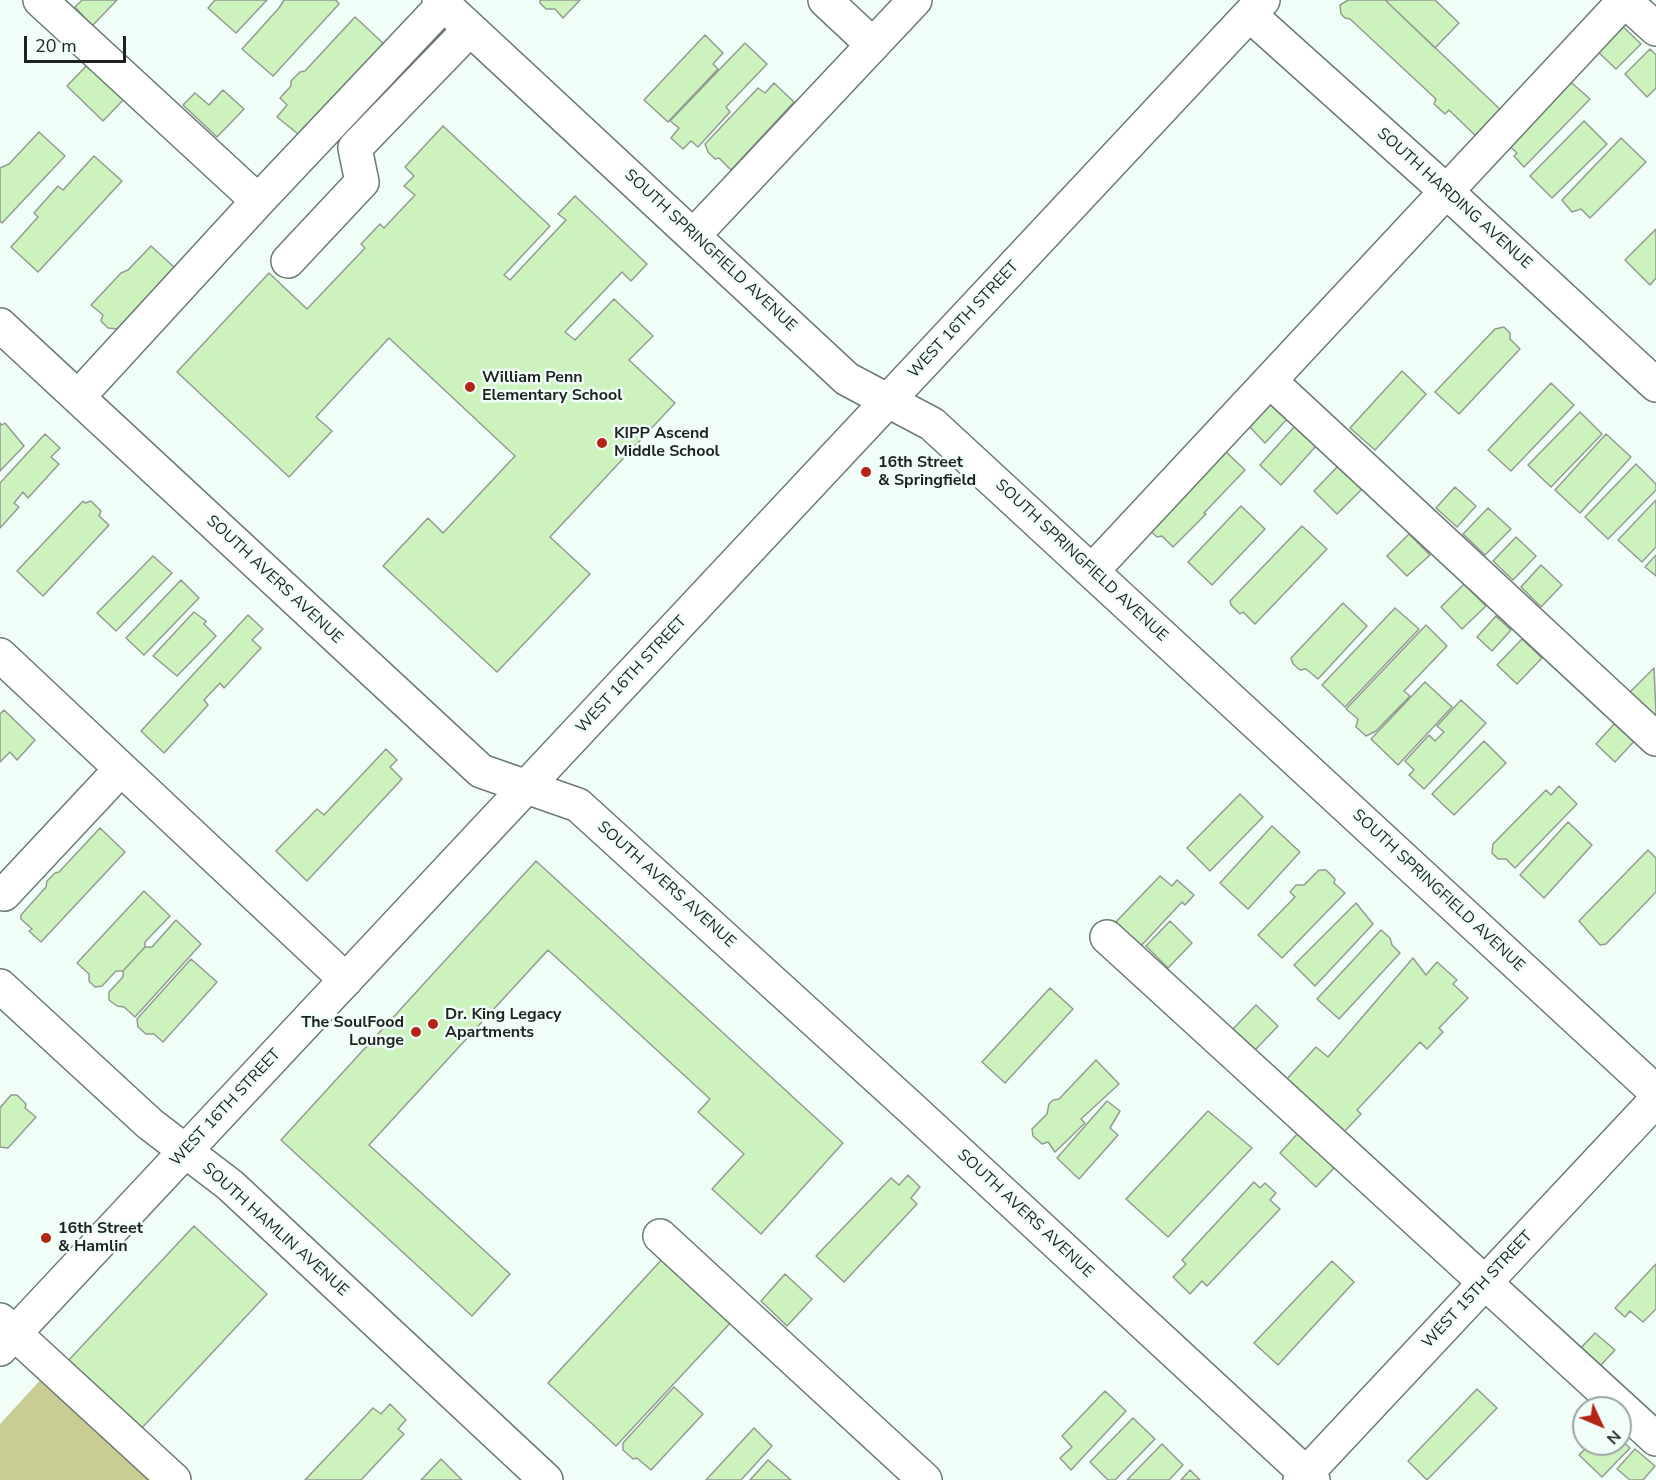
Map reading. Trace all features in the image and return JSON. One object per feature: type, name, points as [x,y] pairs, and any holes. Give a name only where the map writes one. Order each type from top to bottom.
[{"type":"street","points":[[40,0],[258,201]]},
{"type":"street","points":[[825,0],[873,45]]},
{"type":"street","points":[[693,236],[915,0]]},
{"type":"street","points":[[1092,571],[1624,0],[1656,29]]},
{"type":"street","points":[[78,397],[441,2]]},
{"type":"street","name":"SOUTH SPRINGFIELD AVENUE","points":[[441,2],[847,379],[932,424],[1656,1092]]},
{"type":"street","name":"SOUTH HARDING AVENUE","points":[[1256,7],[1446,191],[1656,385]]},
{"type":"street","name":"WEST 16TH STREET","points":[[5,1334],[185,1151],[1256,7]]},
{"type":"street","points":[[288,261],[362,182],[355,148],[470,29]]},
{"type":"street","name":"SOUTH AVERS AVENUE","points":[[0,325],[481,771],[578,804],[903,1101],[1306,1478]]},
{"type":"street","points":[[1270,381],[1656,739]]},
{"type":"street","points":[[0,655],[346,980]]},
{"type":"street","points":[[4,894],[121,769]]},
{"type":"street","points":[[1107,937],[1656,1439]]},
{"type":"street","name":"SOUTH HAMLIN AVENUE","points":[[0,986],[150,1124],[230,1185],[546,1480]]},
{"type":"street","name":"WEST 15TH STREET","points":[[1306,1478],[1485,1282],[1656,1100]]},
{"type":"street","points":[[660,1236],[926,1480]]},
{"type":"street","points":[[5,1334],[174,1480]]},
{"type":"green space","points":[[44,1376],[149,1480],[0,1480],[0,1424]]},
{"type":"building","points":[[82,0],[117,0],[92,26],[75,7]]},
{"type":"building","points":[[215,0],[267,0],[236,33],[208,8]]},
{"type":"building","points":[[284,0],[336,0],[339,4],[273,76],[242,49]]},
{"type":"building","points":[[540,0],[580,0],[563,18],[555,9],[546,9]]},
{"type":"building","points":[[1348,0],[1385,0],[1505,114],[1479,139],[1449,110],[1445,114],[1434,104],[1436,99],[1350,19],[1341,14],[1340,5]]},
{"type":"building","points":[[1385,0],[1435,0],[1459,23],[1435,48]]},
{"type":"building","points":[[355,17],[385,45],[310,126],[307,124],[298,134],[277,117],[287,105],[280,98],[291,86],[291,81],[300,72],[305,71]]},
{"type":"building","points":[[1620,24],[1641,44],[1616,69],[1595,49]]},
{"type":"building","points":[[705,35],[723,53],[713,64],[718,69],[668,122],[644,100]]},
{"type":"building","points":[[745,43],[767,64],[726,107],[730,112],[698,147],[691,141],[683,149],[671,138],[679,128],[670,121]]},
{"type":"building","points":[[1650,49],[1656,55],[1656,88],[1647,97],[1625,74]]},
{"type":"building","points":[[91,61],[127,96],[103,121],[67,86]]},
{"type":"building","points":[[1565,77],[1590,99],[1524,167],[1514,156],[1517,153],[1504,141]]},
{"type":"building","points":[[774,83],[794,102],[731,170],[719,158],[715,159],[708,152],[705,144],[758,88],[765,93]]},
{"type":"building","points":[[223,90],[244,109],[217,137],[183,105],[195,93],[209,105]]},
{"type":"building","points":[[1584,121],[1607,144],[1552,198],[1530,176]]},
{"type":"building","points":[[443,126],[550,226],[504,275],[510,280],[566,220],[558,214],[575,196],[647,264],[631,281],[622,272],[565,332],[575,340],[614,299],[653,336],[629,360],[675,403],[550,537],[590,574],[497,672],[383,566],[428,518],[443,533],[515,456],[389,338],[316,417],[332,431],[289,477],[177,372],[269,273],[307,309],[365,248],[361,244],[380,224],[384,228],[415,195],[404,186],[414,176],[405,167]]},
{"type":"building","points":[[39,132],[65,156],[2,223],[0,221],[0,168],[9,164]]},
{"type":"building","points":[[1621,138],[1646,162],[1590,218],[1581,209],[1572,212],[1562,200]]},
{"type":"building","points":[[94,156],[122,181],[38,272],[11,247],[38,217],[34,213],[58,186],[63,190]]},
{"type":"building","points":[[1656,229],[1656,278],[1650,285],[1625,260]]},
{"type":"building","points":[[151,246],[175,268],[117,329],[108,328],[101,321],[103,315],[91,305]]},
{"type":"building","points":[[1504,327],[1510,333],[1510,339],[1520,349],[1459,414],[1435,392],[1495,329]]},
{"type":"building","points":[[1402,371],[1426,394],[1375,450],[1350,428]]},
{"type":"building","points":[[1551,383],[1574,405],[1511,471],[1488,450]]},
{"type":"building","points":[[1269,399],[1288,418],[1265,443],[1246,423]]},
{"type":"building","points":[[1580,412],[1602,434],[1551,487],[1528,465]]},
{"type":"building","points":[[0,423],[2,425],[5,423],[24,446],[0,471]]},
{"type":"building","points":[[1295,426],[1316,446],[1281,485],[1260,465]]},
{"type":"building","points":[[45,434],[60,448],[51,457],[59,464],[28,498],[23,492],[14,503],[19,507],[0,528],[0,483]]},
{"type":"building","points":[[1606,434],[1631,457],[1580,513],[1555,490]]},
{"type":"building","points":[[1222,448],[1245,470],[1173,547],[1162,536],[1157,537],[1148,529]]},
{"type":"building","points":[[1340,464],[1364,487],[1337,514],[1314,491]]},
{"type":"building","points":[[1636,464],[1656,484],[1656,490],[1608,539],[1585,517]]},
{"type":"building","points":[[1455,487],[1476,506],[1457,527],[1436,508]]},
{"type":"building","points":[[1656,500],[1656,547],[1642,562],[1618,540]]},
{"type":"building","points":[[83,501],[85,503],[91,501],[101,511],[99,516],[109,525],[43,596],[17,571]]},
{"type":"building","points":[[1241,506],[1265,529],[1212,585],[1188,562]]},
{"type":"building","points":[[1488,508],[1511,529],[1485,555],[1463,534]]},
{"type":"building","points":[[1302,526],[1327,549],[1255,624],[1243,612],[1240,614],[1230,601]]},
{"type":"building","points":[[1409,534],[1430,555],[1407,576],[1387,556]]},
{"type":"building","points":[[1516,537],[1536,556],[1513,580],[1493,561]]},
{"type":"building","points":[[1656,555],[1656,576],[1645,567]]},
{"type":"building","points":[[153,556],[172,573],[116,631],[97,613]]},
{"type":"building","points":[[1541,565],[1562,585],[1541,607],[1521,587]]},
{"type":"building","points":[[181,580],[199,598],[144,655],[126,638]]},
{"type":"building","points":[[1464,584],[1486,606],[1462,629],[1441,607]]},
{"type":"building","points":[[1343,603],[1367,626],[1318,679],[1306,669],[1300,670],[1293,664],[1291,658]]},
{"type":"building","points":[[1395,608],[1419,629],[1345,707],[1322,685]]},
{"type":"building","points":[[194,612],[206,621],[204,624],[216,636],[177,676],[153,656]]},
{"type":"building","points":[[248,615],[263,629],[252,640],[261,648],[224,688],[220,683],[204,700],[208,705],[164,753],[141,731]]},
{"type":"building","points":[[1496,616],[1511,630],[1492,651],[1477,637]]},
{"type":"building","points":[[1426,625],[1447,646],[1404,691],[1410,696],[1376,731],[1366,736],[1356,727],[1358,719],[1346,709]]},
{"type":"building","points":[[1522,639],[1542,658],[1517,684],[1497,665]]},
{"type":"building","points":[[1654,668],[1656,713],[1654,715],[1629,693]]},
{"type":"building","points":[[1425,682],[1452,707],[1398,765],[1371,739]]},
{"type":"building","points":[[1461,700],[1486,723],[1424,789],[1409,775],[1414,770],[1405,761],[1429,735],[1435,741],[1444,732],[1437,726]]},
{"type":"building","points":[[4,710],[35,740],[17,760],[10,752],[0,762],[0,714]]},
{"type":"building","points":[[1617,721],[1636,739],[1615,762],[1596,744]]},
{"type":"building","points":[[1484,741],[1506,763],[1454,815],[1432,794]]},
{"type":"building","points":[[386,749],[397,760],[390,767],[402,779],[307,881],[276,851],[317,809],[324,815]]},
{"type":"building","points":[[1559,786],[1577,804],[1515,868],[1506,859],[1498,859],[1492,853],[1493,844],[1546,790],[1551,795]]},
{"type":"building","points":[[1240,794],[1263,817],[1210,871],[1187,848]]},
{"type":"building","points":[[1568,822],[1592,845],[1544,898],[1520,875]]},
{"type":"building","points":[[1272,826],[1300,852],[1248,909],[1220,883]]},
{"type":"building","points":[[100,828],[125,852],[41,942],[29,931],[32,929],[21,919],[21,915],[46,887],[47,881],[59,872]]},
{"type":"building","points":[[1648,850],[1656,858],[1656,892],[1606,944],[1600,945],[1579,921]]},
{"type":"building","name":"Dr. King Legacy Apartments","points":[[536,861],[843,1143],[761,1234],[712,1189],[744,1154],[698,1112],[710,1099],[548,950],[369,1145],[510,1274],[472,1316],[281,1140]]},
{"type":"building","points":[[1319,870],[1326,870],[1335,879],[1334,883],[1345,893],[1282,958],[1258,935],[1295,897],[1290,892],[1296,885],[1304,885]]},
{"type":"building","points":[[1160,876],[1172,886],[1177,880],[1194,895],[1185,905],[1182,902],[1138,949],[1113,925]]},
{"type":"building","points":[[144,891],[170,916],[145,942],[145,947],[123,971],[116,971],[102,986],[95,987],[89,981],[89,974],[77,963]]},
{"type":"building","points":[[1356,903],[1373,924],[1315,986],[1294,965]]},
{"type":"building","points":[[176,920],[201,944],[135,1017],[124,1007],[117,1006],[109,1000],[109,992],[123,977],[123,971],[145,947],[152,947]]},
{"type":"building","points":[[1170,921],[1192,943],[1168,968],[1146,946]]},
{"type":"building","points":[[1381,930],[1390,938],[1392,945],[1400,953],[1339,1019],[1317,999]]},
{"type":"building","points":[[1413,958],[1426,975],[1437,962],[1457,980],[1453,984],[1468,998],[1439,1028],[1443,1032],[1427,1049],[1420,1042],[1357,1110],[1361,1114],[1342,1134],[1285,1081],[1316,1047],[1328,1057]]},
{"type":"building","points":[[191,959],[217,982],[163,1042],[154,1034],[146,1034],[138,1027],[137,1019]]},
{"type":"building","points":[[1050,988],[1073,1009],[1005,1083],[982,1062]]},
{"type":"building","points":[[1256,1005],[1278,1026],[1255,1050],[1233,1029]]},
{"type":"building","points":[[1096,1060],[1119,1084],[1081,1119],[1085,1123],[1055,1152],[1048,1142],[1042,1144],[1033,1136],[1032,1129],[1047,1114],[1049,1104],[1059,1099]]},
{"type":"building","points":[[11,1095],[17,1095],[26,1104],[25,1108],[36,1117],[8,1148],[0,1147],[0,1108]]},
{"type":"building","points":[[1107,1101],[1120,1111],[1110,1128],[1118,1135],[1079,1179],[1057,1158]]},
{"type":"building","points":[[1208,1111],[1252,1148],[1168,1237],[1126,1199]]},
{"type":"building","points":[[1299,1132],[1336,1166],[1316,1187],[1280,1153]]},
{"type":"building","points":[[908,1175],[920,1187],[911,1198],[917,1204],[844,1282],[816,1256],[891,1178],[899,1185]]},
{"type":"building","points":[[1254,1182],[1260,1188],[1265,1183],[1276,1193],[1270,1200],[1280,1209],[1207,1286],[1202,1281],[1190,1294],[1173,1277],[1186,1264],[1182,1260]]},
{"type":"building","points":[[194,1226],[267,1294],[140,1430],[67,1362]]},
{"type":"building","points":[[666,1255],[734,1319],[616,1446],[548,1383]]},
{"type":"building","points":[[1332,1261],[1354,1282],[1278,1365],[1254,1343]]},
{"type":"building","points":[[1656,1264],[1656,1309],[1643,1322],[1630,1311],[1625,1317],[1615,1308]]},
{"type":"building","points":[[785,1274],[812,1299],[787,1326],[761,1301]]},
{"type":"building","points":[[1595,1333],[1615,1350],[1598,1368],[1578,1351]]},
{"type":"building","points":[[674,1387],[703,1414],[651,1470],[623,1450],[623,1443]]},
{"type":"building","points":[[1477,1389],[1497,1408],[1427,1480],[1408,1461]]},
{"type":"building","points":[[1105,1391],[1126,1411],[1071,1470],[1060,1458],[1072,1447],[1062,1436]]},
{"type":"building","points":[[390,1404],[406,1420],[398,1429],[404,1434],[361,1480],[305,1480],[373,1408],[381,1414]]},
{"type":"building","points":[[1133,1418],[1155,1439],[1115,1480],[1108,1480],[1090,1462]]},
{"type":"building","points":[[754,1428],[772,1446],[741,1480],[706,1480]]},
{"type":"building","points":[[1162,1444],[1183,1465],[1169,1480],[1127,1480]]},
{"type":"building","points":[[1635,1449],[1655,1466],[1643,1480],[1630,1480],[1617,1469],[1629,1456],[1632,1456]]},
{"type":"building","points":[[1580,1456],[1622,1456],[1602,1477]]},
{"type":"building","points":[[441,1459],[462,1480],[421,1480]]},
{"type":"building","points":[[768,1460],[791,1480],[750,1480]]},
{"type":"building","points":[[1190,1470],[1200,1480],[1181,1480]]},
{"type":"place","name":"William Penn Elementary School","points":[[470,387]]},
{"type":"place","name":"KIPP Ascend Middle School","points":[[602,443]]},
{"type":"place","name":"16th Street & Springfield","points":[[866,472]]},
{"type":"place","name":"Dr. King Legacy Apartments","points":[[433,1024]]},
{"type":"place","name":"The SoulFood Lounge","points":[[416,1032]]},
{"type":"place","name":"16th Street & Hamlin","points":[[46,1238]]}]
